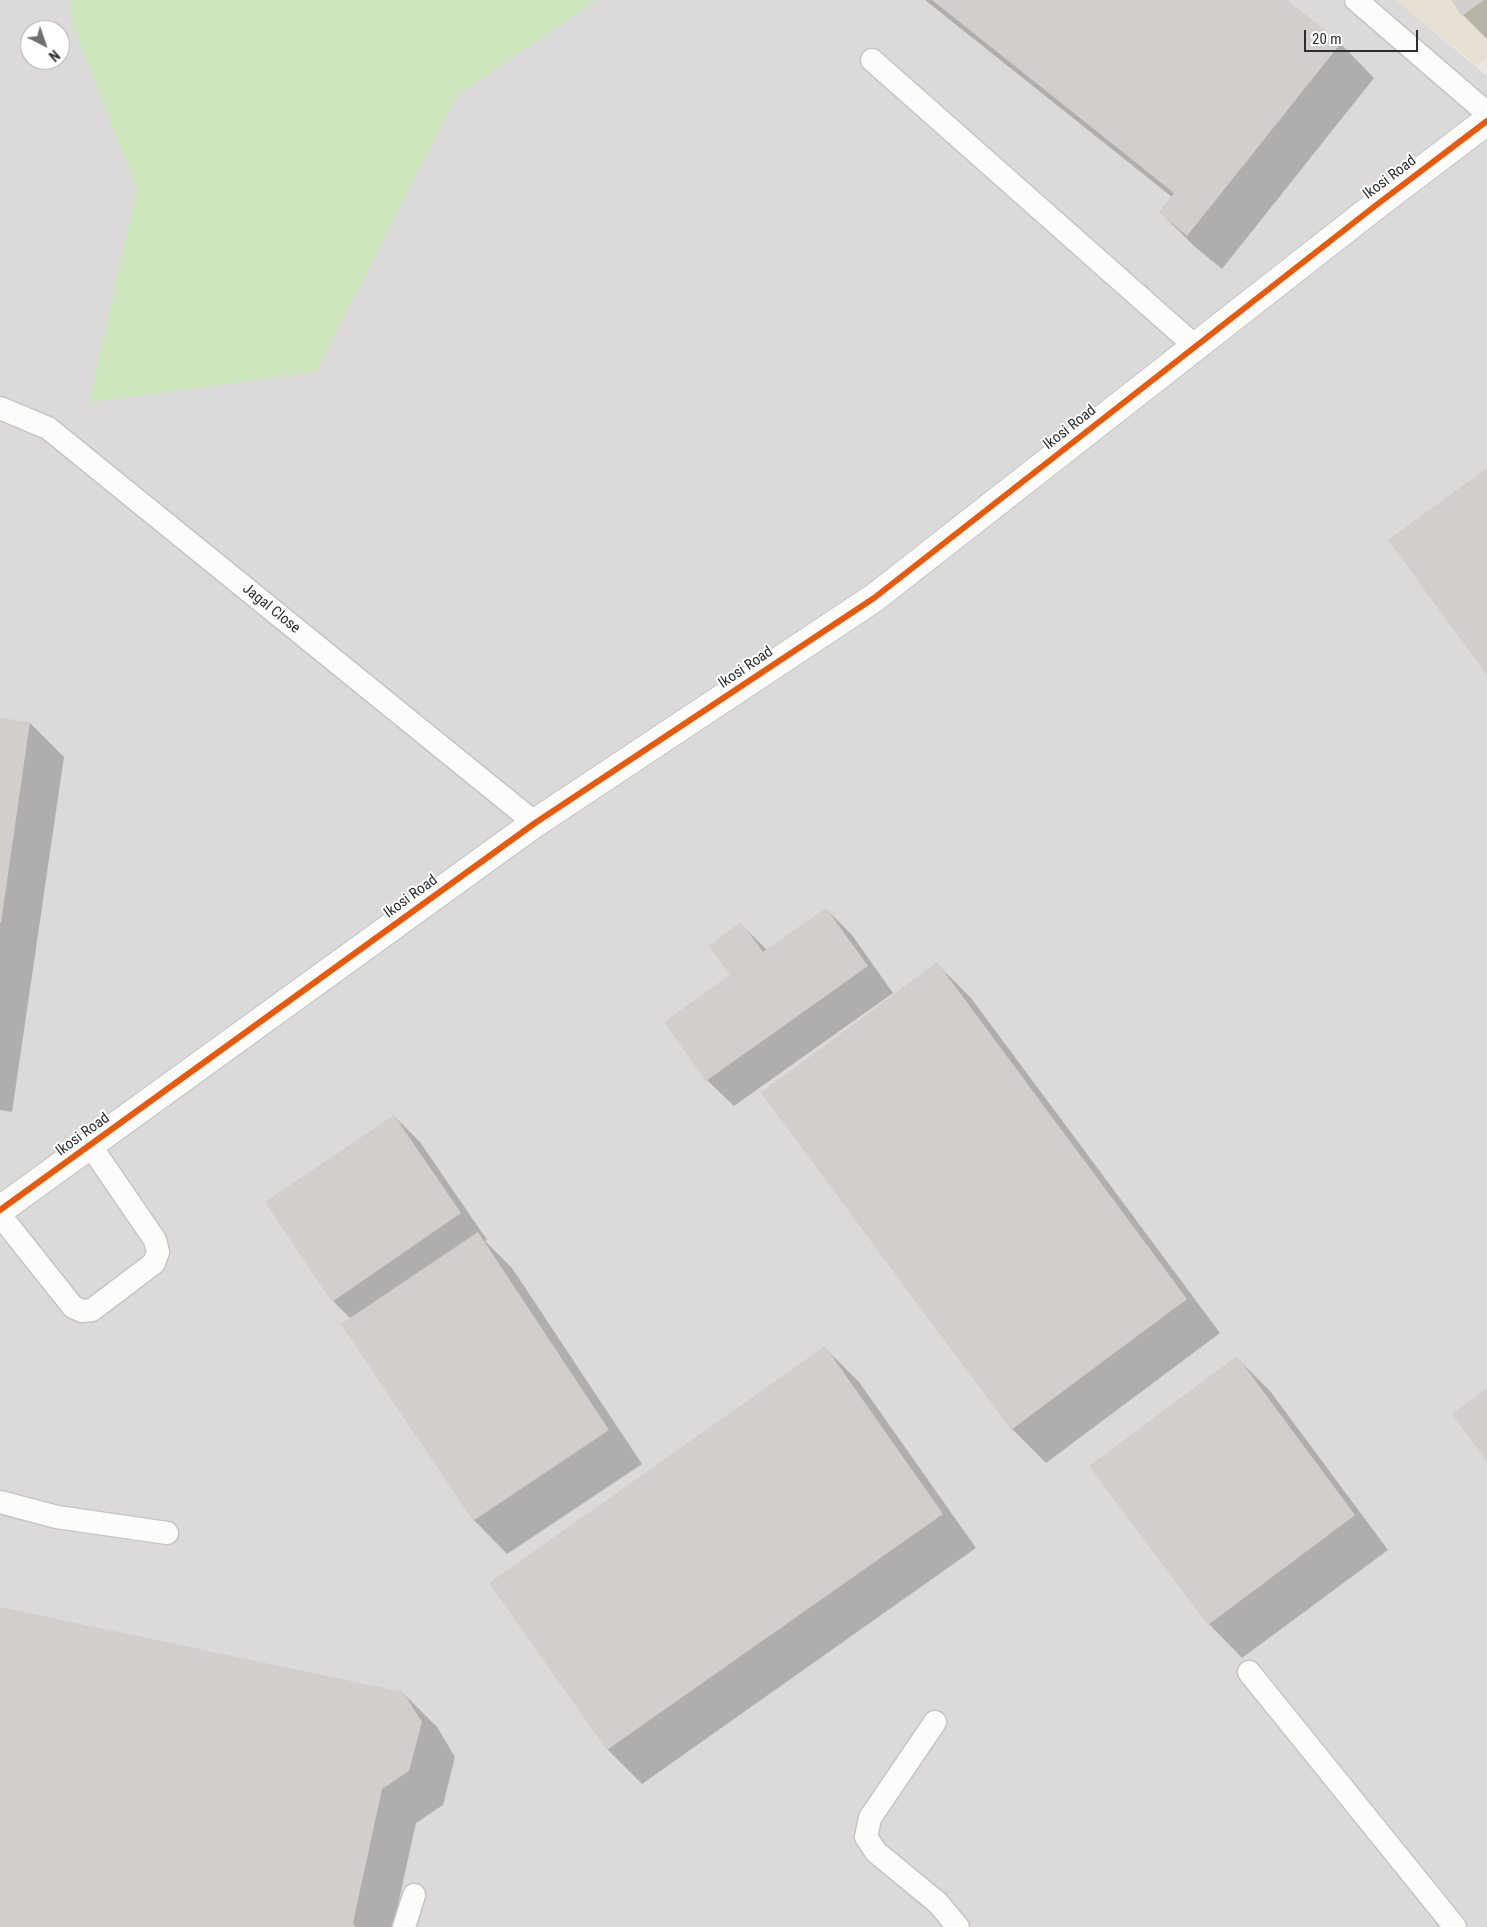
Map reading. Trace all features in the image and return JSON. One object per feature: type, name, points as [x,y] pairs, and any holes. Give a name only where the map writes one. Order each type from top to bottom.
[{"type":"street","name":"Ikosi Road","points":[[0,1210],[535,823],[874,598],[1195,346],[1487,121]]},
{"type":"lane","points":[[1356,0],[1487,113]]},
{"type":"lane","points":[[872,60],[1195,346]]},
{"type":"lane","name":"Jagal Close","points":[[0,408],[48,428],[535,823]]},
{"type":"lane","points":[[0,1215],[72,1307],[82,1311],[92,1310],[154,1263],[158,1252],[155,1240],[90,1145]]},
{"type":"lane","points":[[0,1502],[57,1517],[167,1533]]},
{"type":"lane","points":[[1249,1672],[1456,1927]]},
{"type":"lane","points":[[935,1722],[870,1818],[866,1837],[876,1852],[938,1903],[958,1927]]},
{"type":"lane","points":[[404,1927],[414,1895]]},
{"type":"shaded area","points":[[0,0],[1396,0],[1487,76],[1487,1927],[0,1927]]},
{"type":"shaded area","points":[[1396,0],[1487,0],[1487,58],[1477,66]]},
{"type":"green space","points":[[72,0],[597,0],[458,95],[316,372],[89,402],[137,189],[71,20]]},
{"type":"building","points":[[932,0],[1287,0],[1341,43],[1187,236],[1159,212],[1174,193]]},
{"type":"building","points":[[1451,0],[1484,0],[1462,16]]},
{"type":"building","points":[[1487,468],[1487,675],[1388,540]]},
{"type":"building","points":[[0,718],[30,722],[1,923],[0,923]]},
{"type":"building","points":[[826,908],[868,966],[706,1081],[664,1022],[730,975],[709,946],[741,922],[763,952]]},
{"type":"building","points":[[937,962],[1187,1299],[1011,1430],[761,1093]]},
{"type":"building","points":[[394,1115],[461,1213],[332,1302],[265,1202]]},
{"type":"building","points":[[478,1232],[609,1430],[473,1521],[341,1324]]},
{"type":"building","points":[[825,1346],[943,1514],[607,1750],[489,1583]]},
{"type":"building","points":[[1237,1356],[1355,1515],[1208,1625],[1089,1466]]},
{"type":"building","points":[[1487,1388],[1487,1461],[1452,1414]]},
{"type":"building","points":[[0,1607],[403,1692],[422,1722],[409,1771],[382,1789],[353,1923],[356,1927],[0,1927]]},
{"type":"cycle path","points":[[0,1210],[535,823],[874,598],[1375,206],[1487,121]]}]
